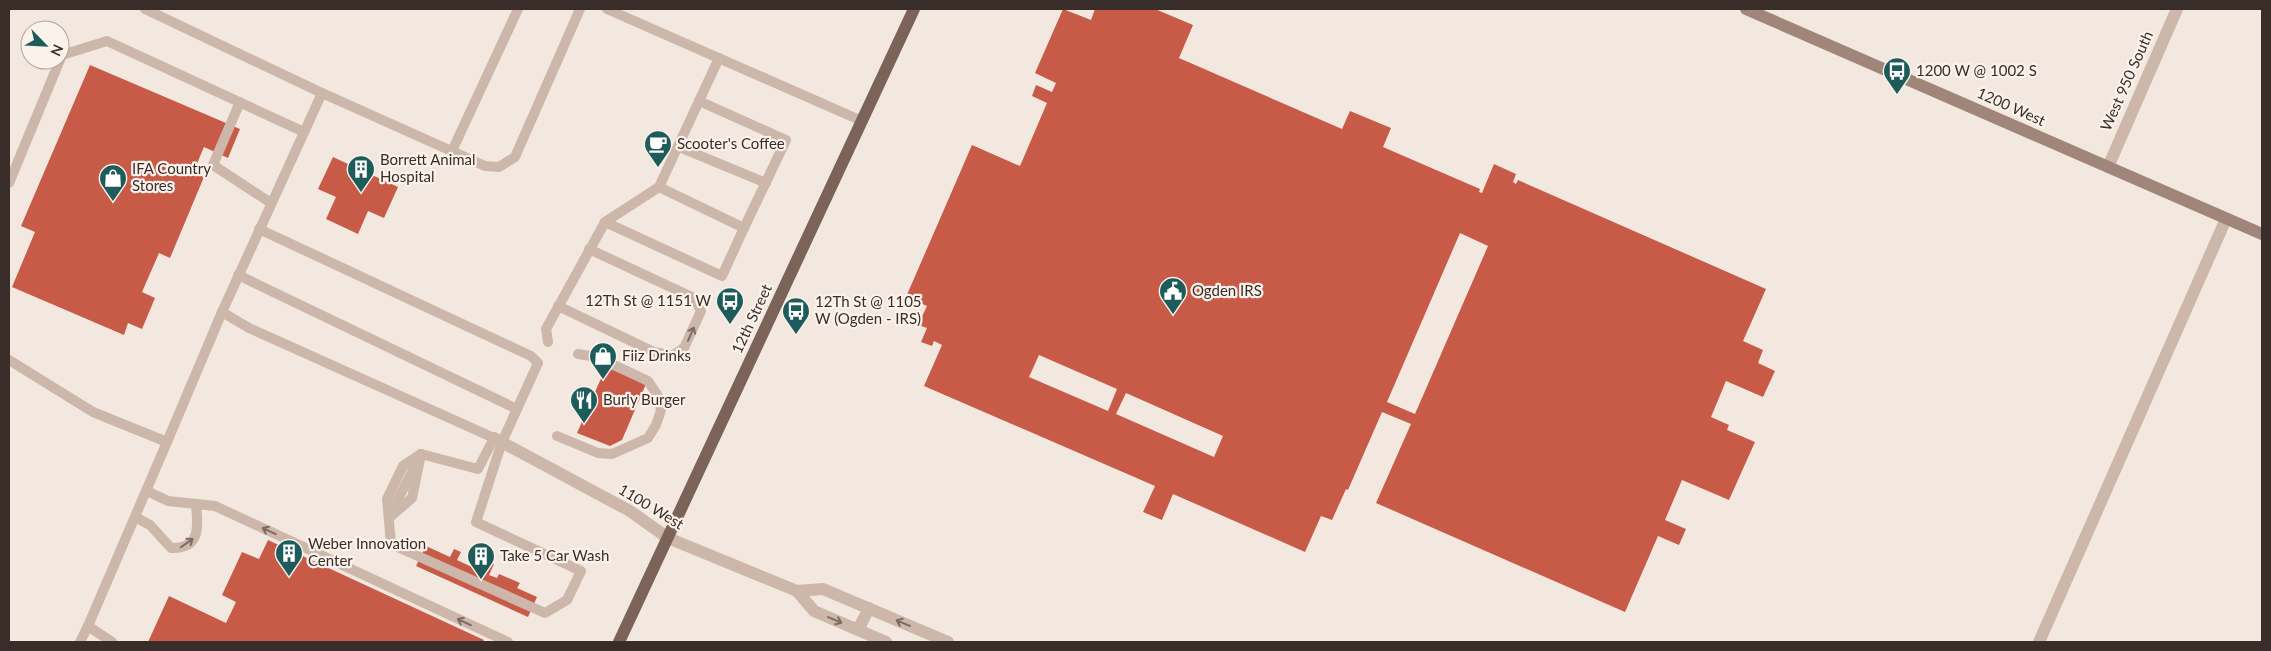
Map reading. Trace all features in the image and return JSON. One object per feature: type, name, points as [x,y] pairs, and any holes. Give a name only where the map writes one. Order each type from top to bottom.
[{"type":"main road","name":"12th Street","points":[[619,642],[914,9]]},
{"type":"street","name":"1200 West","points":[[1746,9],[2262,234]]},
{"type":"street","name":"West 950 South","points":[[2108,167],[2177,9]]},
{"type":"street","points":[[2039,642],[2226,219]]},
{"type":"street","name":"1100 West","points":[[498,440],[630,511],[668,538],[798,591],[823,589],[948,642]]},
{"type":"street","name":"1100 West","points":[[798,591],[814,611],[886,642]]},
{"type":"street","points":[[858,630],[869,608]]},
{"type":"lane","points":[[145,9],[322,93],[485,166],[499,167],[515,157],[580,9]]},
{"type":"lane","points":[[452,151],[518,9]]},
{"type":"lane","points":[[607,9],[862,121]]},
{"type":"lane","points":[[9,184],[62,55],[107,41],[304,132]]},
{"type":"lane","points":[[548,342],[546,329],[605,222],[659,187],[719,58]]},
{"type":"lane","points":[[80,642],[147,491],[166,442],[238,275],[322,93]]},
{"type":"lane","points":[[605,222],[722,276],[786,140],[699,101]]},
{"type":"lane","points":[[240,102],[213,165],[271,204]]},
{"type":"lane","points":[[679,147],[766,183]]},
{"type":"lane","points":[[659,187],[744,228]]},
{"type":"lane","points":[[259,229],[532,356],[538,363],[517,408],[478,469],[421,454],[403,466],[387,499],[391,544],[544,613],[567,600],[581,570],[476,522],[498,440]]},
{"type":"lane","points":[[558,306],[654,352],[672,356],[684,348],[701,311],[694,298],[589,249]]},
{"type":"lane","points":[[238,275],[517,408]]},
{"type":"lane","points":[[222,312],[248,328],[498,440]]},
{"type":"lane","points":[[558,436],[598,453],[612,454],[648,438],[656,425],[661,410],[658,396],[648,381],[596,357],[578,354]]},
{"type":"lane","points":[[9,360],[93,412],[166,442]]},
{"type":"lane","points":[[389,518],[412,498],[421,454]]},
{"type":"lane","points":[[147,491],[168,501],[215,506],[508,642]]},
{"type":"lane","points":[[135,517],[150,525],[170,548],[180,548],[190,544],[196,536],[198,526],[196,504]]},
{"type":"lane","points":[[88,626],[112,642]]},
{"type":"building","name":"Ogden IRS","points":[[1063,9],[1091,20],[1095,9],[1155,9],[1193,25],[1179,58],[1342,129],[1350,111],[1391,128],[1383,147],[1480,189],[1479,192],[1482,193],[1494,164],[1516,174],[1513,182],[1516,184],[1518,180],[1766,289],[1743,341],[1763,350],[1758,363],[1775,371],[1763,397],[1726,381],[1711,417],[1729,425],[1727,430],[1755,442],[1729,500],[1682,480],[1665,520],[1686,529],[1679,545],[1658,536],[1625,612],[1376,503],[1411,424],[1382,412],[1348,490],[1346,489],[1332,520],[1321,516],[1305,552],[1173,494],[1162,520],[1143,512],[1155,486],[924,386],[942,345],[934,341],[932,346],[921,342],[927,328],[918,325],[927,306],[906,297],[972,145],[1020,166],[1047,103],[1032,96],[1036,85],[1052,92],[1056,83],[1035,73]],"holes":[[[1460,233],[1488,246],[1415,414],[1387,402]],[[1039,355],[1117,389],[1108,411],[1029,377]],[[1126,393],[1223,436],[1214,457],[1116,414]]]},
{"type":"building","name":"IFA Country Stores","points":[[90,65],[240,129],[228,158],[204,147],[193,173],[204,177],[170,258],[159,253],[142,292],[155,298],[142,329],[128,323],[124,335],[12,287],[35,232],[21,226]]},
{"type":"building","name":"Borrett Animal Hospital","points":[[333,157],[398,187],[384,218],[368,211],[358,234],[326,219],[336,197],[318,189]]},
{"type":"building","points":[[606,367],[646,384],[622,440],[610,446],[577,433]]},
{"type":"building","name":"Weber Innovation Center","points":[[268,540],[484,640],[483,642],[148,642],[169,596],[226,623],[236,602],[222,595],[242,552],[259,559]]},
{"type":"building","name":"Take 5 Car Wash","points":[[426,546],[450,557],[454,549],[461,552],[457,560],[472,567],[477,555],[494,564],[489,575],[497,578],[499,574],[520,583],[517,588],[537,597],[528,617],[416,566]]},
{"type":"place","name":"1200 W @ 1002 S","points":[[1897,95]]},
{"type":"place","name":"Scooter's Coffee","points":[[658,168]]},
{"type":"place","name":"Borrett Animal Hospital","points":[[361,193]]},
{"type":"place","name":"IFA Country Stores","points":[[113,202]]},
{"type":"place","name":"Ogden IRS","points":[[1173,315]]},
{"type":"place","name":"12Th St @ 1151 W","points":[[730,325]]},
{"type":"place","name":"12Th St @ 1105 W (Ogden - IRS)","points":[[796,335]]},
{"type":"place","name":"Fiiz Drinks","points":[[603,380]]},
{"type":"place","name":"Burly Burger","points":[[584,424]]},
{"type":"place","name":"Weber Innovation Center","points":[[289,577]]},
{"type":"place","name":"Take 5 Car Wash","points":[[481,580]]}]
